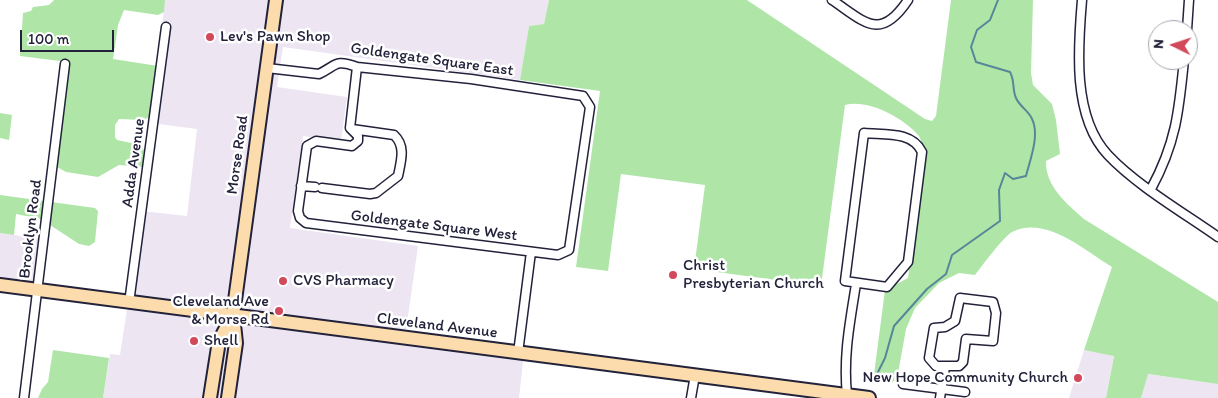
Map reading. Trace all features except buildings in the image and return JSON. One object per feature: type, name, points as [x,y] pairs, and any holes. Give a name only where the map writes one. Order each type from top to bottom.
[{"type":"main road","name":"Morse Road","points":[[228,398],[236,343],[233,315],[276,0]]},
{"type":"main road","name":"Cleveland Avenue","points":[[0,285],[869,398]]},
{"type":"main road","name":"Morse Road","points":[[210,398],[219,341],[233,315]]},
{"type":"street","points":[[832,0],[866,23],[883,24],[897,17],[908,0]]},
{"type":"street","points":[[1082,0],[1078,45],[1081,88],[1092,130],[1107,154],[1135,178],[1218,238]]},
{"type":"street","points":[[1188,20],[1190,0]]},
{"type":"street","name":"Adda Avenue","points":[[129,303],[166,27]]},
{"type":"street","name":"Goldengate Square East","points":[[267,68],[319,74],[332,64],[341,61],[357,67],[577,93],[587,101],[590,107],[571,244],[564,254],[558,255]]},
{"type":"street","name":"Brooklyn Road","points":[[24,398],[65,64]]},
{"type":"street","points":[[350,128],[357,67]]},
{"type":"street","points":[[1151,189],[1173,140],[1177,123],[1183,70]]},
{"type":"street","points":[[350,128],[394,136],[398,139],[402,149],[398,176],[376,193],[370,194],[301,186],[309,143],[316,141],[355,146],[358,136],[350,128]]},
{"type":"street","points":[[864,132],[910,137],[922,152],[908,262],[887,287],[856,284],[845,281],[864,132]]},
{"type":"street","name":"Goldengate Square West","points":[[301,186],[298,211],[300,218],[306,223],[558,255]]},
{"type":"street","points":[[518,353],[531,252]]},
{"type":"street","points":[[847,395],[845,361],[856,284]]},
{"type":"street","points":[[960,298],[993,302],[996,313],[993,341],[966,339],[963,362],[959,366],[945,367],[936,366],[929,358],[934,328],[945,327],[955,321],[960,298]]},
{"type":"street","points":[[941,394],[945,367]]},
{"type":"street","points":[[691,398],[695,375]]},
{"type":"street","points":[[904,384],[941,394],[965,392]]},
{"type":"shaded area","points":[[165,0],[549,0],[544,24],[529,26],[520,80],[283,47],[277,87],[347,97],[341,141],[303,136],[290,228],[418,246],[405,337],[524,353],[519,398],[103,398],[110,354],[120,355],[142,211],[187,216],[197,129],[151,123]]},
{"type":"shaded area","points":[[0,233],[42,239],[37,290],[0,285]]},
{"type":"shaded area","points":[[1084,350],[1114,355],[1106,398],[1069,398]]},
{"type":"shaded area","points":[[1147,374],[1218,384],[1218,398],[1141,398]]},
{"type":"green space","points":[[54,0],[165,0],[164,12],[158,15],[124,10],[118,25],[113,59],[158,66],[152,115],[144,120],[119,119],[115,125],[115,137],[117,140],[141,145],[144,150],[143,167],[119,165],[98,177],[66,172],[57,167],[55,163],[68,62],[20,56],[23,13],[31,11],[33,7],[49,5]]},
{"type":"green space","points":[[549,0],[747,0],[925,119],[932,121],[936,116],[951,0],[1033,0],[1031,73],[1033,85],[1052,104],[1060,154],[1046,161],[1049,179],[1053,187],[1071,208],[1084,219],[1218,302],[1218,384],[1148,374],[1141,398],[1106,398],[1114,356],[1084,350],[1112,267],[1065,237],[1038,228],[1025,228],[1012,232],[975,275],[959,273],[939,283],[915,308],[906,329],[897,379],[891,383],[879,381],[874,374],[885,290],[908,278],[924,149],[919,136],[903,122],[884,111],[864,105],[845,105],[821,286],[694,269],[705,185],[621,174],[608,271],[576,267],[600,91],[520,80],[529,26],[544,24]]},
{"type":"green space","points":[[0,113],[12,115],[9,140],[0,138]]},
{"type":"green space","points":[[0,195],[95,208],[98,211],[95,242],[89,246],[79,244],[41,219],[16,214],[14,235],[0,233]]},
{"type":"green space","points":[[53,350],[109,358],[103,398],[38,398],[48,382]]},
{"type":"waterway","points":[[873,382],[885,358],[894,326],[927,289],[946,274],[952,255],[1000,221],[999,190],[1005,173],[1013,179],[1026,176],[1035,140],[1032,119],[1016,98],[1010,72],[976,62],[971,47],[977,30],[990,20],[998,0]]},
{"type":"place","name":"Lev's Pawn Shop","points":[[210,37]]},
{"type":"place","name":"Christ Presbyterian Church","points":[[673,275]]},
{"type":"place","name":"CVS Pharmacy","points":[[283,281]]},
{"type":"place","name":"Cleveland Ave & Morse Rd","points":[[279,311]]},
{"type":"place","name":"Shell","points":[[194,341]]},
{"type":"place","name":"New Hope Community Church","points":[[1078,378]]}]
